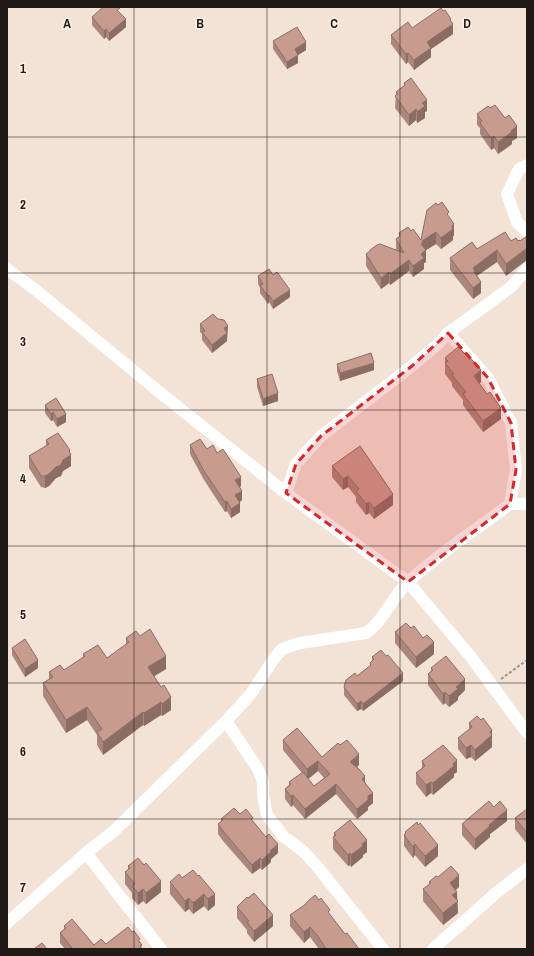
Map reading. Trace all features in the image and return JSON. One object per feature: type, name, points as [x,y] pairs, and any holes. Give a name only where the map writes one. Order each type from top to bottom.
[{"type":"street","points":[[527,165],[519,169],[507,194],[517,222],[527,232]]},
{"type":"street","points":[[7,269],[286,493],[408,582],[471,657],[527,733]]},
{"type":"street","points":[[286,493],[296,464],[321,436],[412,366],[438,344],[448,333],[511,287],[527,269]]},
{"type":"street","points":[[448,333],[488,378],[511,423],[516,470],[510,504]]},
{"type":"street","points":[[7,923],[86,853],[114,831],[226,721],[250,695],[272,660],[282,649],[305,642],[366,633],[374,627],[408,582],[443,552],[510,504],[527,504]]},
{"type":"street","points":[[226,721],[258,769],[263,782],[263,795],[267,815],[283,836],[303,851],[316,865],[384,949]]},
{"type":"street","points":[[86,853],[162,949]]},
{"type":"street","points":[[433,949],[496,893],[527,869]]},
{"type":"path","points":[[492,686],[527,660]]},
{"type":"highlighted area","points":[[448,333],[488,378],[511,423],[516,470],[510,504],[408,582],[286,493],[296,464],[321,436],[412,366]]},
{"type":"building","points":[[103,7],[120,7],[117,10],[126,19],[109,33],[106,29],[104,31],[92,17]]},
{"type":"building","points":[[441,8],[443,11],[445,10],[453,24],[427,42],[431,48],[414,60],[408,53],[406,54],[391,35],[408,22],[412,28]]},
{"type":"building","points":[[297,27],[306,42],[295,49],[298,55],[287,62],[273,41]]},
{"type":"building","points":[[411,78],[427,100],[422,103],[425,106],[417,112],[416,109],[409,115],[395,96],[398,94],[396,92],[405,85],[404,83]]},
{"type":"building","points":[[495,105],[505,118],[509,115],[517,126],[511,131],[512,132],[498,142],[494,136],[491,138],[480,123],[482,121],[477,114],[488,106],[490,108]]},
{"type":"building","points":[[442,202],[449,212],[447,214],[454,224],[452,226],[453,229],[441,238],[436,232],[422,241],[423,243],[421,244],[426,250],[421,254],[424,258],[413,266],[409,260],[390,274],[389,272],[381,278],[366,254],[380,244],[404,253],[396,239],[400,236],[399,233],[408,227],[411,231],[413,229],[421,240],[427,210],[436,203],[438,205]]},
{"type":"building","points":[[505,232],[511,241],[516,238],[520,241],[527,236],[527,248],[506,264],[497,250],[473,268],[481,282],[473,288],[450,258],[472,242],[477,249]]},
{"type":"building","points":[[269,269],[273,275],[277,272],[290,290],[273,301],[260,285],[263,284],[258,276]]},
{"type":"building","points":[[213,314],[218,319],[224,320],[228,326],[224,328],[227,333],[212,345],[202,332],[205,331],[200,324]]},
{"type":"building","points":[[458,347],[465,354],[466,353],[481,370],[474,376],[487,394],[490,392],[501,408],[483,421],[463,394],[466,392],[452,375],[454,374],[445,363],[448,361],[445,358]]},
{"type":"building","points":[[371,353],[374,363],[340,373],[337,364]]},
{"type":"building","points":[[272,374],[278,393],[263,399],[257,379]]},
{"type":"building","points":[[56,398],[66,414],[57,419],[53,412],[51,414],[45,405]]},
{"type":"building","points":[[58,433],[70,450],[71,455],[63,460],[61,465],[56,467],[49,474],[41,476],[29,456],[49,444],[46,440]]},
{"type":"building","points":[[200,439],[207,449],[213,445],[217,453],[223,449],[241,477],[235,480],[242,491],[235,495],[240,503],[231,509],[227,501],[225,502],[204,471],[190,445]]},
{"type":"building","points":[[360,446],[393,494],[374,508],[369,502],[366,504],[356,491],[359,489],[348,476],[343,479],[332,466]]},
{"type":"building","points":[[406,623],[411,628],[414,626],[423,638],[427,635],[434,642],[416,657],[395,632]]},
{"type":"building","points":[[150,629],[166,656],[148,667],[161,687],[164,685],[171,697],[162,704],[161,702],[144,713],[143,712],[103,742],[97,732],[102,729],[87,707],[66,720],[43,683],[53,677],[49,672],[60,665],[64,670],[85,656],[83,654],[98,645],[107,658],[129,642],[126,638],[136,631],[140,636]]},
{"type":"building","points":[[25,639],[38,660],[25,669],[12,648]]},
{"type":"building","points":[[381,650],[386,656],[388,655],[403,673],[363,704],[361,701],[357,704],[344,687],[346,680],[355,673],[357,676],[371,665],[370,663],[374,659],[372,657]]},
{"type":"building","points":[[446,656],[465,679],[456,687],[458,689],[449,696],[445,692],[443,694],[428,674],[433,670],[431,668]]},
{"type":"building","points":[[477,716],[481,720],[483,718],[492,730],[490,732],[492,735],[475,750],[471,745],[466,748],[458,738],[472,727],[469,723]]},
{"type":"building","points":[[297,728],[322,757],[338,743],[340,745],[347,740],[359,754],[350,762],[365,776],[362,779],[373,793],[368,796],[368,800],[357,809],[336,784],[305,809],[293,795],[291,796],[285,789],[291,784],[289,782],[303,772],[314,786],[330,774],[318,761],[307,769],[283,740]]},
{"type":"building","points":[[443,745],[457,760],[453,764],[454,766],[433,783],[431,782],[426,785],[416,773],[425,766],[422,761]]},
{"type":"building","points":[[489,801],[494,807],[500,801],[507,810],[475,839],[462,824]]},
{"type":"building","points":[[234,808],[240,814],[246,809],[253,818],[251,819],[266,837],[269,834],[278,844],[262,860],[260,858],[252,865],[218,824],[223,820],[221,819]]},
{"type":"building","points":[[527,809],[527,833],[515,818]]},
{"type":"building","points":[[350,820],[367,840],[362,844],[363,846],[351,855],[350,853],[348,855],[333,837],[336,835],[334,833]]},
{"type":"building","points":[[417,822],[418,825],[420,823],[438,845],[425,856],[415,844],[413,847],[404,835],[406,833],[405,832]]},
{"type":"building","points":[[138,858],[144,865],[146,863],[161,881],[146,893],[143,889],[138,893],[132,886],[135,884],[125,872],[130,868],[128,866]]},
{"type":"building","points":[[451,866],[459,875],[450,883],[457,892],[452,895],[458,901],[443,913],[423,889],[431,883],[429,882],[436,876],[438,877]]},
{"type":"building","points":[[193,870],[215,894],[208,899],[204,894],[193,903],[189,898],[185,901],[170,882],[179,874],[182,878]]},
{"type":"building","points":[[254,893],[273,915],[254,931],[247,922],[249,921],[237,907],[247,897],[248,898]]},
{"type":"building","points":[[315,895],[319,900],[321,898],[330,910],[328,912],[359,949],[326,949],[310,927],[304,932],[290,915],[306,904]]},
{"type":"building","points":[[72,919],[94,945],[101,939],[106,944],[128,927],[132,932],[134,931],[140,939],[138,940],[142,945],[140,946],[142,949],[73,949],[60,933],[66,928],[64,926]]},
{"type":"building","points":[[42,943],[47,949],[34,949]]}]
